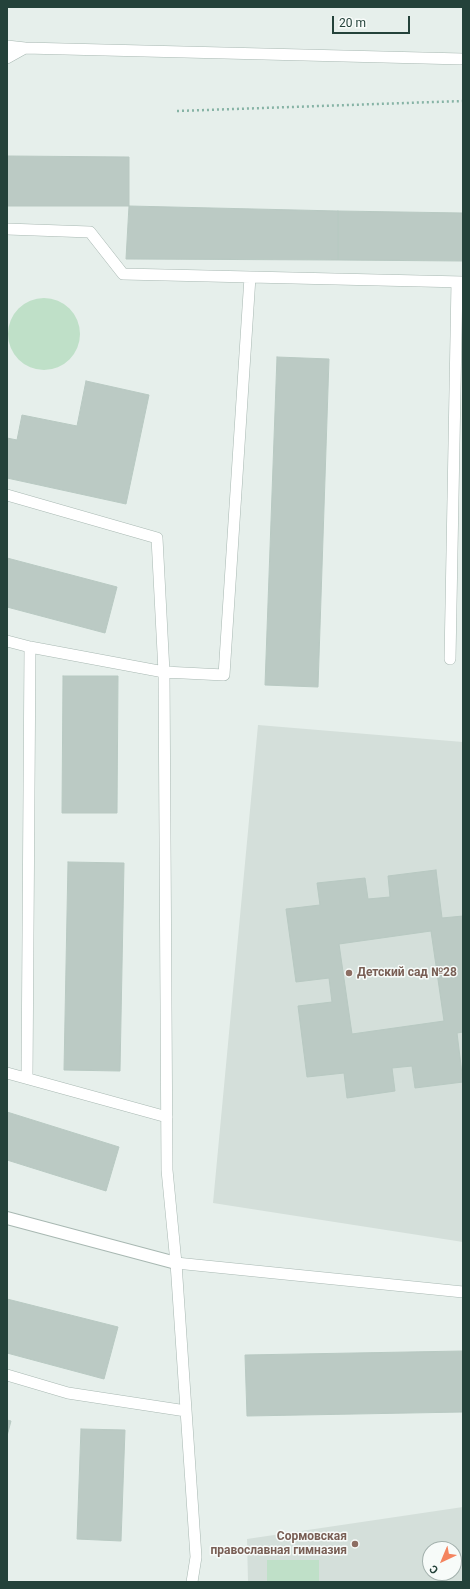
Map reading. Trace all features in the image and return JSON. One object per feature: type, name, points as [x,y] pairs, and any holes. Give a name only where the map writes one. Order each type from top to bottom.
[{"type":"street","points":[[7,1218],[176,1263]]},
{"type":"lane","points":[[7,46],[25,48],[463,58]]},
{"type":"lane","points":[[7,58],[25,48]]},
{"type":"lane","points":[[7,229],[90,232],[123,274],[460,282],[450,659]]},
{"type":"lane","points":[[7,640],[30,647],[164,672],[224,675],[250,277]]},
{"type":"lane","points":[[7,495],[156,538],[164,672],[167,1170],[176,1263],[196,1557],[192,1582]]},
{"type":"lane","points":[[27,1078],[30,647]]},
{"type":"lane","points":[[7,1073],[167,1116]]},
{"type":"lane","points":[[176,1263],[463,1292]]},
{"type":"lane","points":[[7,1375],[68,1393],[186,1411]]},
{"type":"path","points":[[177,111],[463,101]]},
{"type":"shaded area","name":"Детский сад №28","points":[[258,725],[463,742],[463,1242],[213,1203]]},
{"type":"shaded area","name":"Сормовская православная гимназия","points":[[463,1507],[463,1582],[248,1582],[247,1539]]},
{"type":"green space","points":[[37,298],[51,298],[70,308],[80,327],[80,341],[70,360],[51,370],[37,370],[18,360],[8,341],[8,327],[18,308]]},
{"type":"green space","points":[[267,1560],[319,1560],[319,1582],[267,1582]]},
{"type":"building","points":[[7,156],[129,157],[129,206],[7,206]]},
{"type":"building","points":[[129,206],[338,211],[338,260],[126,259]]},
{"type":"building","points":[[338,211],[463,213],[463,261],[338,260]]},
{"type":"building","points":[[277,357],[329,359],[318,687],[265,685]]},
{"type":"building","points":[[86,381],[149,395],[126,504],[7,478],[7,438],[17,440],[22,415],[77,426]]},
{"type":"building","points":[[7,558],[117,587],[105,633],[7,607]]},
{"type":"building","points":[[63,676],[118,676],[117,813],[62,813]]},
{"type":"building","points":[[68,862],[124,863],[120,1071],[64,1070]]},
{"type":"building","points":[[436,870],[442,918],[463,916],[463,1032],[457,1033],[463,1082],[415,1088],[412,1066],[392,1068],[395,1091],[347,1098],[344,1073],[307,1077],[298,1006],[332,1002],[329,978],[296,982],[286,909],[320,905],[317,883],[365,878],[368,899],[390,897],[388,876]],"holes":[[[431,931],[444,1021],[352,1034],[339,944]]]},
{"type":"building","points":[[7,1112],[119,1147],[106,1191],[7,1160]]},
{"type":"building","points":[[7,1299],[118,1327],[104,1379],[7,1353]]},
{"type":"building","points":[[463,1351],[463,1412],[247,1416],[245,1355]]},
{"type":"building","points":[[7,1420],[11,1421],[7,1436]]},
{"type":"building","points":[[81,1429],[125,1430],[121,1541],[77,1539]]},
{"type":"place","name":"Детский сад №28","points":[[349,973]]},
{"type":"place","name":"Сормовская православная гимназия","points":[[355,1544]]}]
